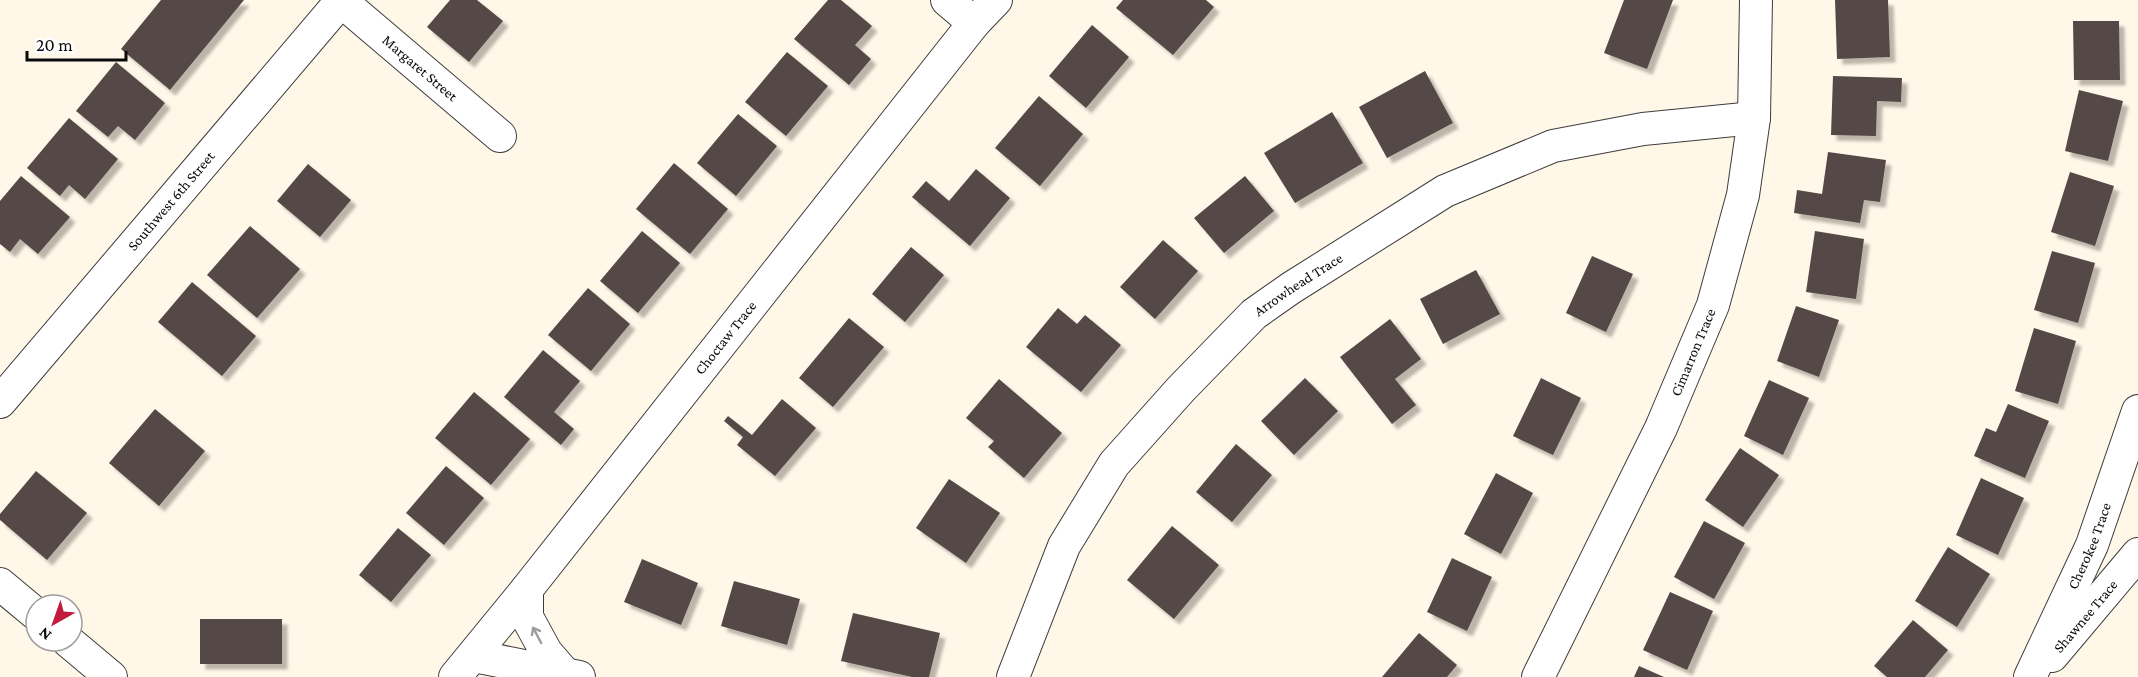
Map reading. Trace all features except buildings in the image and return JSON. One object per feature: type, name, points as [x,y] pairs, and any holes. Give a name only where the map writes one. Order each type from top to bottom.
[{"type":"street","name":"Margaret Street","points":[[341,0],[500,136]]},
{"type":"street","name":"Southwest 6th Street","points":[[0,402],[341,0]]},
{"type":"street","points":[[947,0],[974,23]]},
{"type":"street","name":"Choctaw Trace","points":[[464,667],[974,23],[996,0]]},
{"type":"street","name":"Cimarron Trace","points":[[1538,677],[1661,428],[1713,305],[1743,195],[1754,118],[1756,0]]},
{"type":"street","name":"Arrowhead Trace","points":[[1013,677],[1064,546],[1114,464],[1181,389],[1254,314],[1290,288],[1445,190],[1552,146],[1643,129],[1754,118]]},
{"type":"street","name":"Cherokee Trace","points":[[2032,677],[2092,545],[2138,411]]},
{"type":"street","name":"Shawnee Trace","points":[[2032,677],[2138,554]]},
{"type":"street","points":[[0,584],[24,604]]},
{"type":"street","points":[[527,589],[527,617],[546,652],[572,675]]},
{"type":"street","points":[[82,653],[111,677]]},
{"type":"street","points":[[464,667],[572,675]]}]
